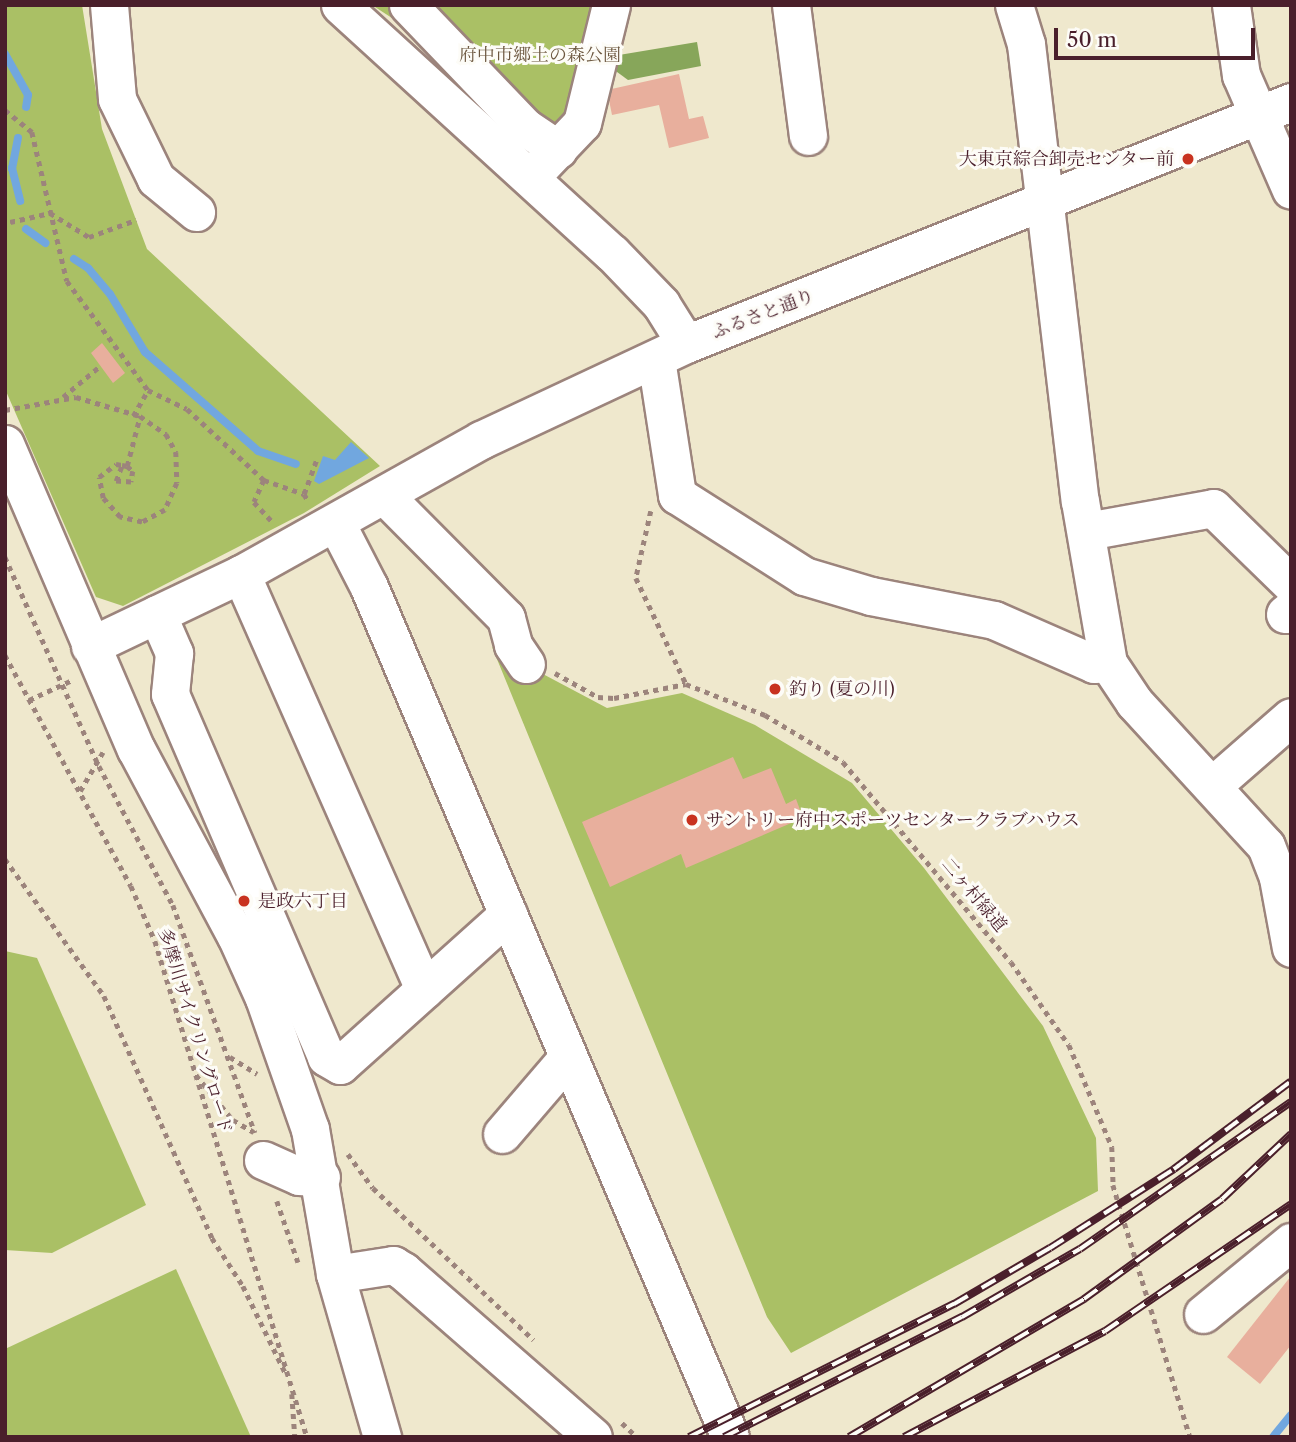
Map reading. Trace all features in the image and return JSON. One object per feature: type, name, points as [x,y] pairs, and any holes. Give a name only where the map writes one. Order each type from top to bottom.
[{"type":"street","points":[[109,5],[117,99],[156,179],[196,212]]},
{"type":"street","points":[[340,5],[530,176],[661,304],[671,351],[677,495],[804,576],[871,596],[994,620],[1094,664],[1108,663]]},
{"type":"street","points":[[408,5],[526,127],[558,149]]},
{"type":"street","points":[[530,176],[582,123],[611,5]]},
{"type":"street","points":[[791,5],[808,136]]},
{"type":"street","points":[[1014,5],[1026,44],[1087,531],[1108,663],[1133,702],[1213,785],[1266,846],[1278,878],[1291,948]]},
{"type":"street","points":[[1231,5],[1241,75],[1256,116],[1291,190]]},
{"type":"street","name":"ふるさと通り","points":[[90,646],[240,574],[322,531],[481,440],[671,351],[1291,102]]},
{"type":"street","points":[[5,444],[136,749],[230,925],[264,999],[295,1082],[321,1177],[319,1273],[382,1437]]},
{"type":"street","points":[[384,495],[506,618],[513,645],[526,664]]},
{"type":"street","points":[[1087,531],[1213,508],[1289,603]]},
{"type":"street","points":[[322,531],[369,587],[730,1437]]},
{"type":"street","points":[[240,574],[424,989]]},
{"type":"street","points":[[157,614],[174,653],[170,694],[326,1057],[340,1065],[508,915]]},
{"type":"street","points":[[1213,785],[1291,717]]},
{"type":"street","points":[[502,1134],[568,1057]]},
{"type":"street","points":[[259,1146],[299,1176],[321,1177]]},
{"type":"street","points":[[1203,1314],[1291,1242]]},
{"type":"street","points":[[319,1273],[393,1265],[606,1428]]},
{"type":"path","points":[[5,110],[32,132],[67,281],[148,390],[187,409],[264,480],[304,494],[322,531]]},
{"type":"path","points":[[10,222],[50,212],[89,237],[136,219]]},
{"type":"path","points":[[63,398],[100,366]]},
{"type":"path","points":[[133,416],[148,390]]},
{"type":"path","points":[[5,410],[76,397],[140,416],[166,434],[176,452],[177,483],[165,510],[142,522],[120,517],[103,498],[99,477],[125,465],[140,416]]},
{"type":"path","points":[[304,494],[317,459]]},
{"type":"path","points":[[264,480],[254,502],[262,515],[322,531]]},
{"type":"path","name":"二ヶ村緑道","points":[[653,502],[636,578],[686,684],[765,715],[843,762],[1011,962],[1069,1045],[1112,1147],[1113,1185],[1190,1437]]},
{"type":"path","points":[[5,557],[99,766],[173,905],[230,1057],[259,1146],[319,1273]]},
{"type":"path","name":"多摩川サイクリングロード","points":[[5,655],[80,791],[155,941],[307,1437]]},
{"type":"path","points":[[29,700],[60,684]]},
{"type":"path","points":[[80,791],[99,766]]},
{"type":"path","points":[[5,859],[104,996],[212,1238],[243,1286],[292,1386],[295,1437]]},
{"type":"path","points":[[196,1075],[233,1120],[259,1146]]},
{"type":"path","points":[[344,1149],[373,1188],[544,1349]]},
{"type":"path","points":[[606,1428],[637,1437]]},
{"type":"green space","points":[[5,5],[82,5],[102,129],[147,249],[380,466],[304,513],[123,606],[96,597],[5,389]]},
{"type":"green space","name":"府中市郷土の森公園","points":[[372,5],[601,5],[579,113],[554,124]]},
{"type":"green space","points":[[697,42],[701,66],[628,80],[613,69],[619,55]]},
{"type":"green space","points":[[492,647],[607,708],[682,693],[755,725],[852,783],[924,868],[1043,1026],[1096,1138],[1098,1191],[791,1353],[767,1317]]},
{"type":"green space","points":[[5,951],[37,958],[146,1205],[52,1253],[5,1250]]},
{"type":"green space","points":[[176,1269],[251,1437],[5,1437],[5,1349]]},
{"type":"water","points":[[351,442],[369,458],[319,484],[314,481],[323,456],[335,460]]},
{"type":"building","points":[[679,74],[689,119],[703,116],[709,138],[669,148],[659,105],[612,115],[607,90]]},
{"type":"building","points":[[102,343],[125,373],[113,383],[91,353]]},
{"type":"building","name":"サントリー府中スポーツセンタークラブハウス","points":[[733,757],[743,779],[771,768],[786,804],[796,799],[803,818],[686,868],[681,854],[610,887],[582,822]]},
{"type":"building","points":[[1291,1276],[1291,1345],[1260,1384],[1227,1357]]},
{"type":"waterway","points":[[5,54],[28,95],[26,107]]},
{"type":"waterway","points":[[18,138],[12,168],[20,201]]},
{"type":"waterway","points":[[26,229],[45,243]]},
{"type":"waterway","points":[[74,259],[88,268],[110,294],[145,352],[258,451],[296,464]]},
{"type":"waterway","points":[[1273,1437],[1291,1415]]},
{"type":"railway","points":[[689,1437],[954,1304],[1050,1248],[1174,1169],[1291,1081]]},
{"type":"railway","points":[[724,1437],[962,1317],[1080,1249],[1291,1102]]},
{"type":"railway","points":[[849,1437],[1084,1299],[1222,1199],[1291,1134]]},
{"type":"railway","points":[[904,1437],[1105,1331],[1291,1204]]},
{"type":"place","name":"大東京綜合卸売センター前","points":[[1188,159]]},
{"type":"place","name":"釣り (夏の川)","points":[[775,689]]},
{"type":"place","name":"サントリー府中スポーツセンタークラブハウス","points":[[692,820]]},
{"type":"place","name":"是政六丁目","points":[[244,901]]}]
